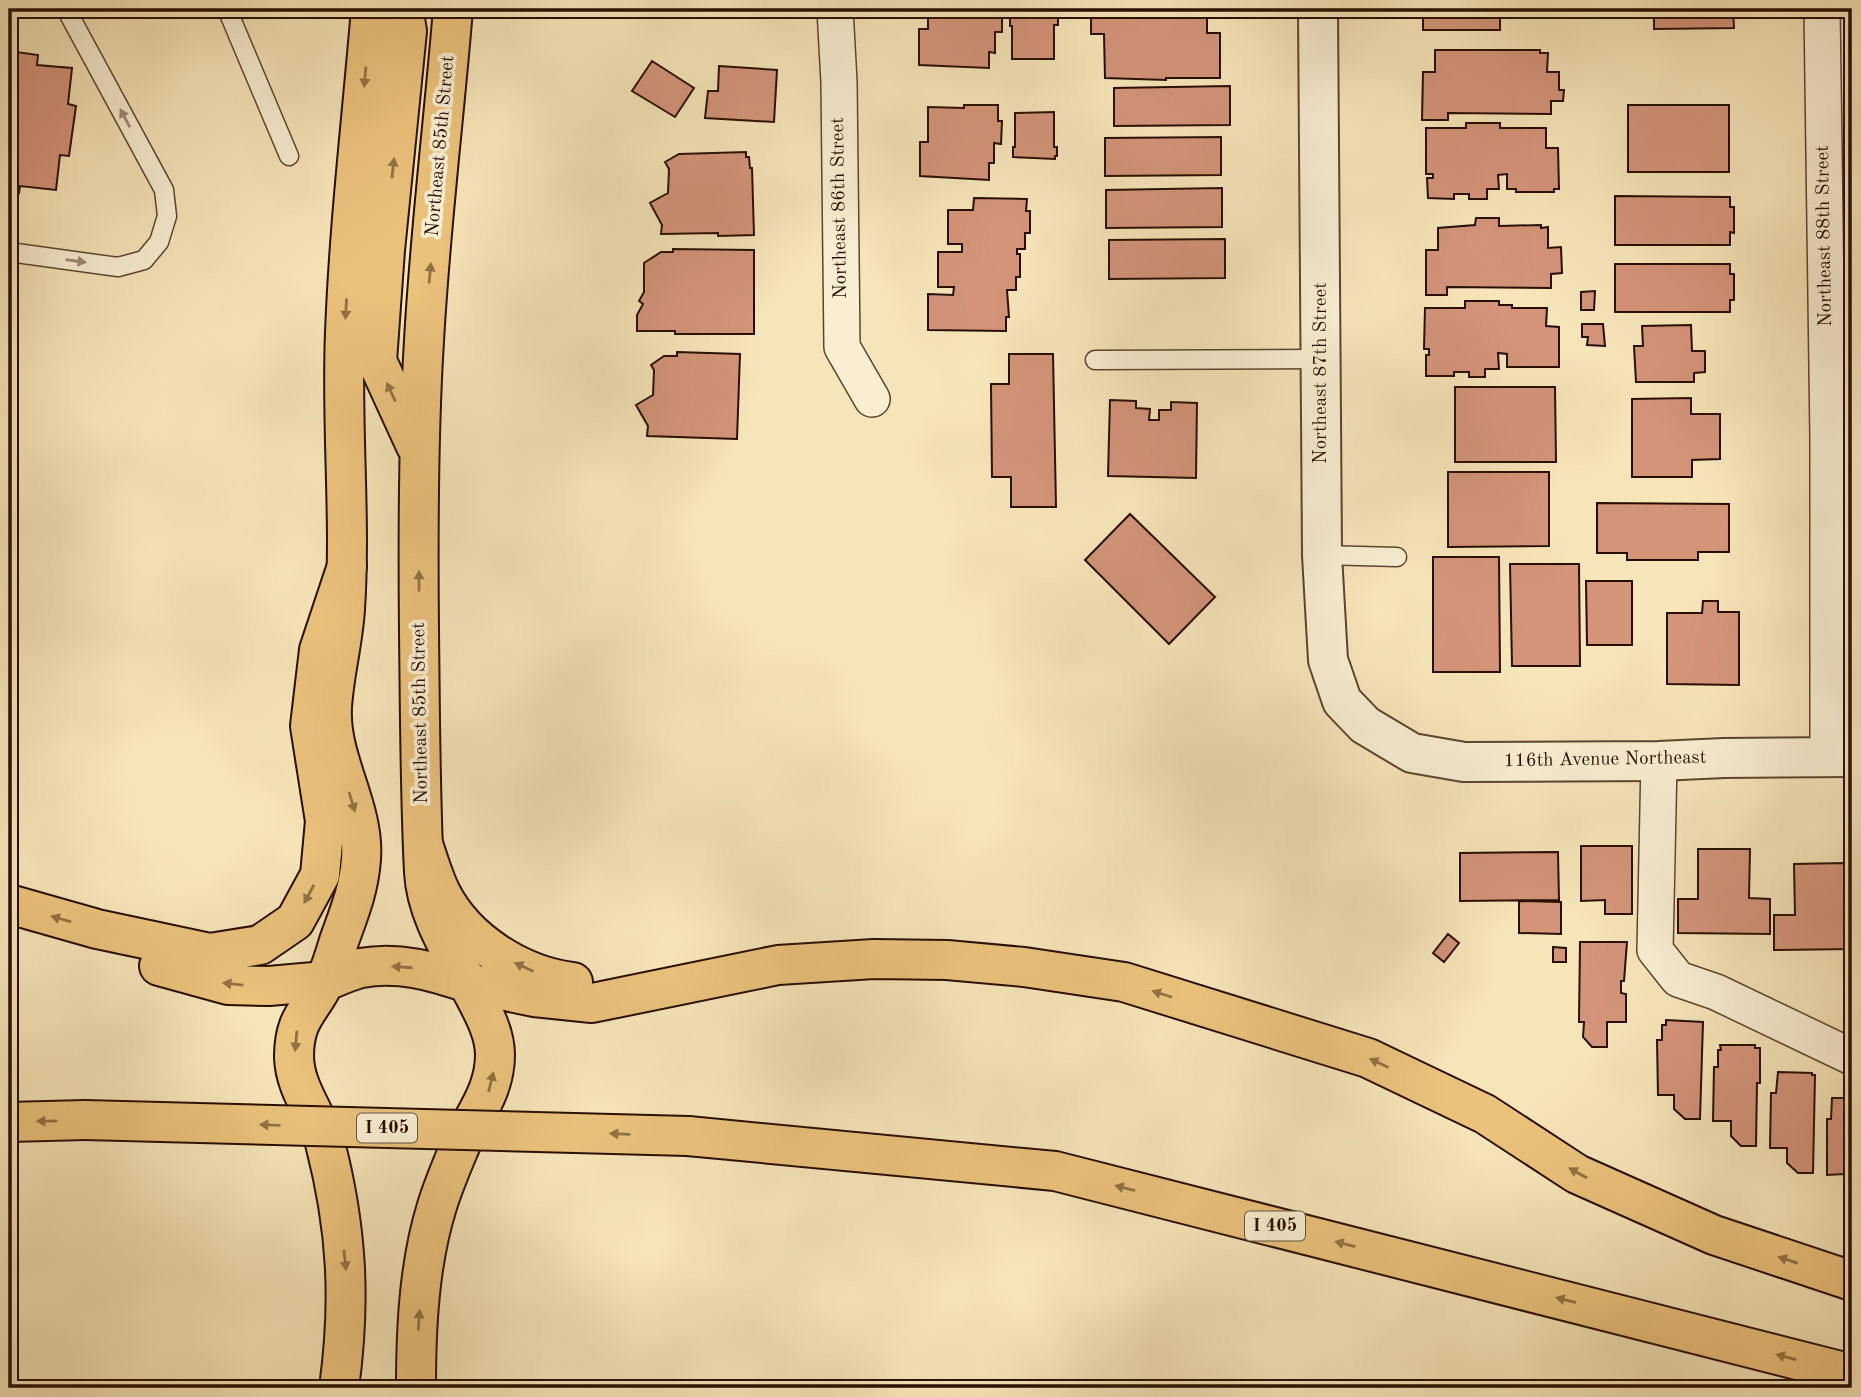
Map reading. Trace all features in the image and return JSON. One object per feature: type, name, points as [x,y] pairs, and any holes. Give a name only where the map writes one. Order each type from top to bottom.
[{"type":"main road","points":[[339,1388],[345,1344],[347,1268],[338,1203],[324,1138],[296,1081],[294,1057],[296,1031],[325,981],[359,886],[362,854],[357,819],[335,745],[332,710],[345,614],[347,566],[344,337],[349,240],[371,9]]},
{"type":"main road","points":[[403,9],[407,31],[377,360],[420,454]]},
{"type":"main road","name":"Northeast 85th Street","points":[[416,1388],[422,1269],[437,1205],[460,1145],[494,1079],[495,1051],[491,1030],[448,948],[432,911],[424,877],[419,692],[420,454],[424,341],[453,9]]},
{"type":"main road","points":[[9,904],[97,929],[210,953],[260,945],[295,921],[320,875],[326,821],[310,726],[318,650],[347,566]]},
{"type":"main road","points":[[424,847],[441,894],[463,922],[487,946],[519,966],[552,979],[593,984],[687,985]]},
{"type":"main road","points":[[97,929],[155,965],[228,985],[269,986],[325,981],[360,969],[398,965],[534,998],[593,1003],[778,965],[874,959],[947,960],[1024,967],[1124,982],[1368,1058],[1485,1114],[1577,1174],[1714,1235],[1852,1281]]},
{"type":"main road","name":"I 405","points":[[9,1122],[85,1120],[688,1136],[1055,1171],[1852,1374]]},
{"type":"street","name":"Northeast 86th Street","points":[[835,9],[839,82],[842,347],[872,399]]},
{"type":"street","name":"Northeast 87th Street","points":[[1318,9],[1322,555],[1328,660],[1342,701],[1366,725]]},
{"type":"street","name":"Northeast 88th Street","points":[[1822,9],[1828,440],[1840,757]]},
{"type":"street","name":"116th Avenue Northeast","points":[[1366,725],[1412,753],[1464,762],[1840,757]]},
{"type":"street","points":[[1658,761],[1655,950],[1678,979],[1716,992],[1852,1057]]},
{"type":"lane","points":[[9,252],[118,267],[144,260],[159,242],[167,216],[164,190],[66,9]]},
{"type":"lane","points":[[226,9],[289,156]]},
{"type":"lane","points":[[1095,360],[1321,359]]},
{"type":"lane","points":[[1322,555],[1397,557]]},
{"type":"building","points":[[928,9],[1002,9],[1002,32],[995,32],[995,53],[989,52],[989,68],[919,65],[919,29],[928,29]]},
{"type":"building","points":[[1091,9],[1207,9],[1207,33],[1220,33],[1220,78],[1105,78],[1104,34],[1091,34]]},
{"type":"building","points":[[1423,9],[1500,9],[1500,30],[1423,30]]},
{"type":"building","points":[[1525,9],[1570,9],[1570,11],[1525,12]]},
{"type":"building","points":[[1587,9],[1631,9],[1631,16],[1587,16]]},
{"type":"building","points":[[1654,9],[1733,9],[1734,28],[1654,29]]},
{"type":"building","points":[[1013,12],[1053,12],[1053,15],[1058,15],[1058,25],[1054,25],[1054,59],[1012,59],[1010,15],[1013,15]]},
{"type":"building","points":[[1435,50],[1540,50],[1540,53],[1548,53],[1547,72],[1559,72],[1559,90],[1564,90],[1563,101],[1551,101],[1551,114],[1448,113],[1448,120],[1422,120],[1423,72],[1435,72]]},
{"type":"building","points":[[9,51],[38,55],[37,65],[72,68],[68,104],[76,106],[69,156],[60,155],[56,190],[20,186],[19,193],[9,191]]},
{"type":"building","points":[[652,61],[694,88],[675,117],[632,91]]},
{"type":"building","points":[[719,66],[777,70],[774,122],[705,118],[708,91],[718,91]]},
{"type":"building","points":[[1230,86],[1230,125],[1114,126],[1114,88]]},
{"type":"building","points":[[964,105],[998,105],[998,121],[1002,121],[1001,144],[994,143],[994,163],[989,163],[989,180],[920,176],[920,142],[928,142],[928,107],[964,108]]},
{"type":"building","points":[[1628,105],[1729,105],[1729,172],[1628,172]]},
{"type":"building","points":[[1054,112],[1054,147],[1057,147],[1055,159],[1013,157],[1015,113]]},
{"type":"building","points":[[1466,123],[1500,123],[1500,128],[1546,128],[1546,148],[1558,148],[1559,189],[1554,189],[1554,192],[1516,192],[1516,189],[1507,189],[1507,174],[1498,175],[1499,189],[1487,189],[1487,199],[1469,199],[1469,194],[1454,194],[1454,199],[1428,198],[1427,178],[1433,178],[1433,174],[1426,174],[1426,128],[1466,128]]},
{"type":"building","points":[[1221,137],[1221,175],[1105,176],[1105,138]]},
{"type":"building","points":[[746,152],[752,168],[754,235],[661,234],[662,225],[650,203],[668,193],[669,169],[665,162],[679,154]]},
{"type":"building","points":[[1222,188],[1222,227],[1106,228],[1106,190]]},
{"type":"building","points":[[1615,196],[1730,197],[1730,207],[1734,207],[1734,233],[1730,232],[1730,245],[1615,245]]},
{"type":"building","points":[[974,198],[1027,199],[1026,211],[1030,211],[1030,233],[1025,233],[1025,249],[1017,249],[1017,254],[1020,254],[1020,277],[1016,277],[1016,290],[1007,290],[1009,317],[1006,317],[1006,331],[928,330],[928,294],[953,295],[954,287],[938,287],[938,252],[962,252],[962,244],[948,244],[948,210],[973,210]]},
{"type":"building","points":[[1476,218],[1499,218],[1499,226],[1548,227],[1548,248],[1561,247],[1562,273],[1551,274],[1551,288],[1447,287],[1447,295],[1426,295],[1426,250],[1438,250],[1438,228],[1475,225]]},
{"type":"building","points":[[1225,239],[1225,278],[1109,279],[1109,240]]},
{"type":"building","points":[[673,249],[754,250],[754,334],[637,331],[637,315],[643,304],[639,301],[644,292],[644,263],[661,252],[673,252]]},
{"type":"building","points":[[1615,264],[1730,264],[1730,274],[1734,274],[1734,300],[1730,300],[1730,312],[1615,312]]},
{"type":"building","points":[[1595,291],[1594,310],[1581,310],[1581,292]]},
{"type":"building","points":[[1465,301],[1499,301],[1499,305],[1512,305],[1512,308],[1547,308],[1546,326],[1559,327],[1559,367],[1507,367],[1507,354],[1498,353],[1499,369],[1485,369],[1485,377],[1469,377],[1469,372],[1454,372],[1454,376],[1426,376],[1426,355],[1429,355],[1429,349],[1424,349],[1425,308],[1465,308]]},
{"type":"building","points":[[1582,324],[1603,324],[1605,346],[1587,345],[1588,337],[1582,337]]},
{"type":"building","points":[[1691,325],[1692,351],[1705,351],[1705,372],[1694,373],[1694,382],[1636,382],[1634,346],[1643,346],[1642,326]]},
{"type":"building","points":[[677,352],[740,354],[737,439],[647,436],[648,426],[636,405],[653,395],[654,370],[651,365],[664,356],[677,356]]},
{"type":"building","points":[[1009,354],[1053,354],[1056,507],[1011,507],[1011,477],[992,477],[991,384],[1009,384]]},
{"type":"building","points":[[1455,387],[1555,387],[1556,462],[1455,462]]},
{"type":"building","points":[[1691,398],[1691,414],[1720,414],[1720,459],[1692,460],[1692,477],[1632,477],[1632,399]]},
{"type":"building","points":[[1110,400],[1136,401],[1136,408],[1150,409],[1149,420],[1159,420],[1159,410],[1171,410],[1171,402],[1197,403],[1196,478],[1108,476]]},
{"type":"building","points":[[1448,472],[1549,472],[1549,546],[1448,547]]},
{"type":"building","points":[[1597,503],[1729,504],[1729,552],[1698,552],[1698,560],[1627,560],[1627,553],[1597,553]]},
{"type":"building","points":[[1130,514],[1215,597],[1169,644],[1085,560]]},
{"type":"building","points":[[1433,557],[1499,557],[1500,672],[1433,672]]},
{"type":"building","points":[[1510,564],[1579,564],[1580,666],[1512,666]]},
{"type":"building","points":[[1586,581],[1632,581],[1632,645],[1587,645]]},
{"type":"building","points":[[1703,601],[1718,601],[1718,612],[1739,612],[1739,685],[1667,684],[1667,613],[1702,613]]},
{"type":"building","points":[[1581,846],[1632,846],[1632,914],[1605,914],[1605,900],[1581,901]]},
{"type":"building","points":[[1698,849],[1750,849],[1749,898],[1770,899],[1770,934],[1678,933],[1678,899],[1698,899]]},
{"type":"building","points":[[1558,852],[1559,900],[1460,901],[1460,853]]},
{"type":"building","points":[[1844,863],[1844,914],[1852,914],[1852,949],[1774,950],[1774,915],[1795,915],[1794,864]]},
{"type":"building","points":[[1519,901],[1561,902],[1561,934],[1519,933]]},
{"type":"building","points":[[1448,934],[1459,943],[1444,962],[1433,953]]},
{"type":"building","points":[[1580,942],[1627,942],[1624,981],[1621,981],[1621,993],[1626,994],[1626,1022],[1607,1022],[1607,1047],[1592,1047],[1583,1037],[1584,1022],[1579,1022]]},
{"type":"building","points":[[1553,947],[1566,948],[1566,962],[1553,962]]},
{"type":"building","points":[[1666,1020],[1703,1022],[1700,1119],[1685,1119],[1674,1109],[1674,1095],[1658,1095],[1657,1040],[1662,1040],[1662,1025],[1666,1025]]},
{"type":"building","points":[[1720,1045],[1755,1045],[1755,1048],[1760,1048],[1756,1146],[1741,1146],[1731,1136],[1731,1121],[1713,1121],[1714,1067],[1718,1067]]},
{"type":"building","points":[[1778,1072],[1815,1075],[1813,1173],[1798,1173],[1787,1163],[1787,1148],[1770,1148],[1771,1093],[1776,1093]]},
{"type":"building","points":[[1832,1098],[1852,1098],[1852,1198],[1844,1189],[1844,1174],[1827,1175],[1827,1119],[1831,1119]]}]
